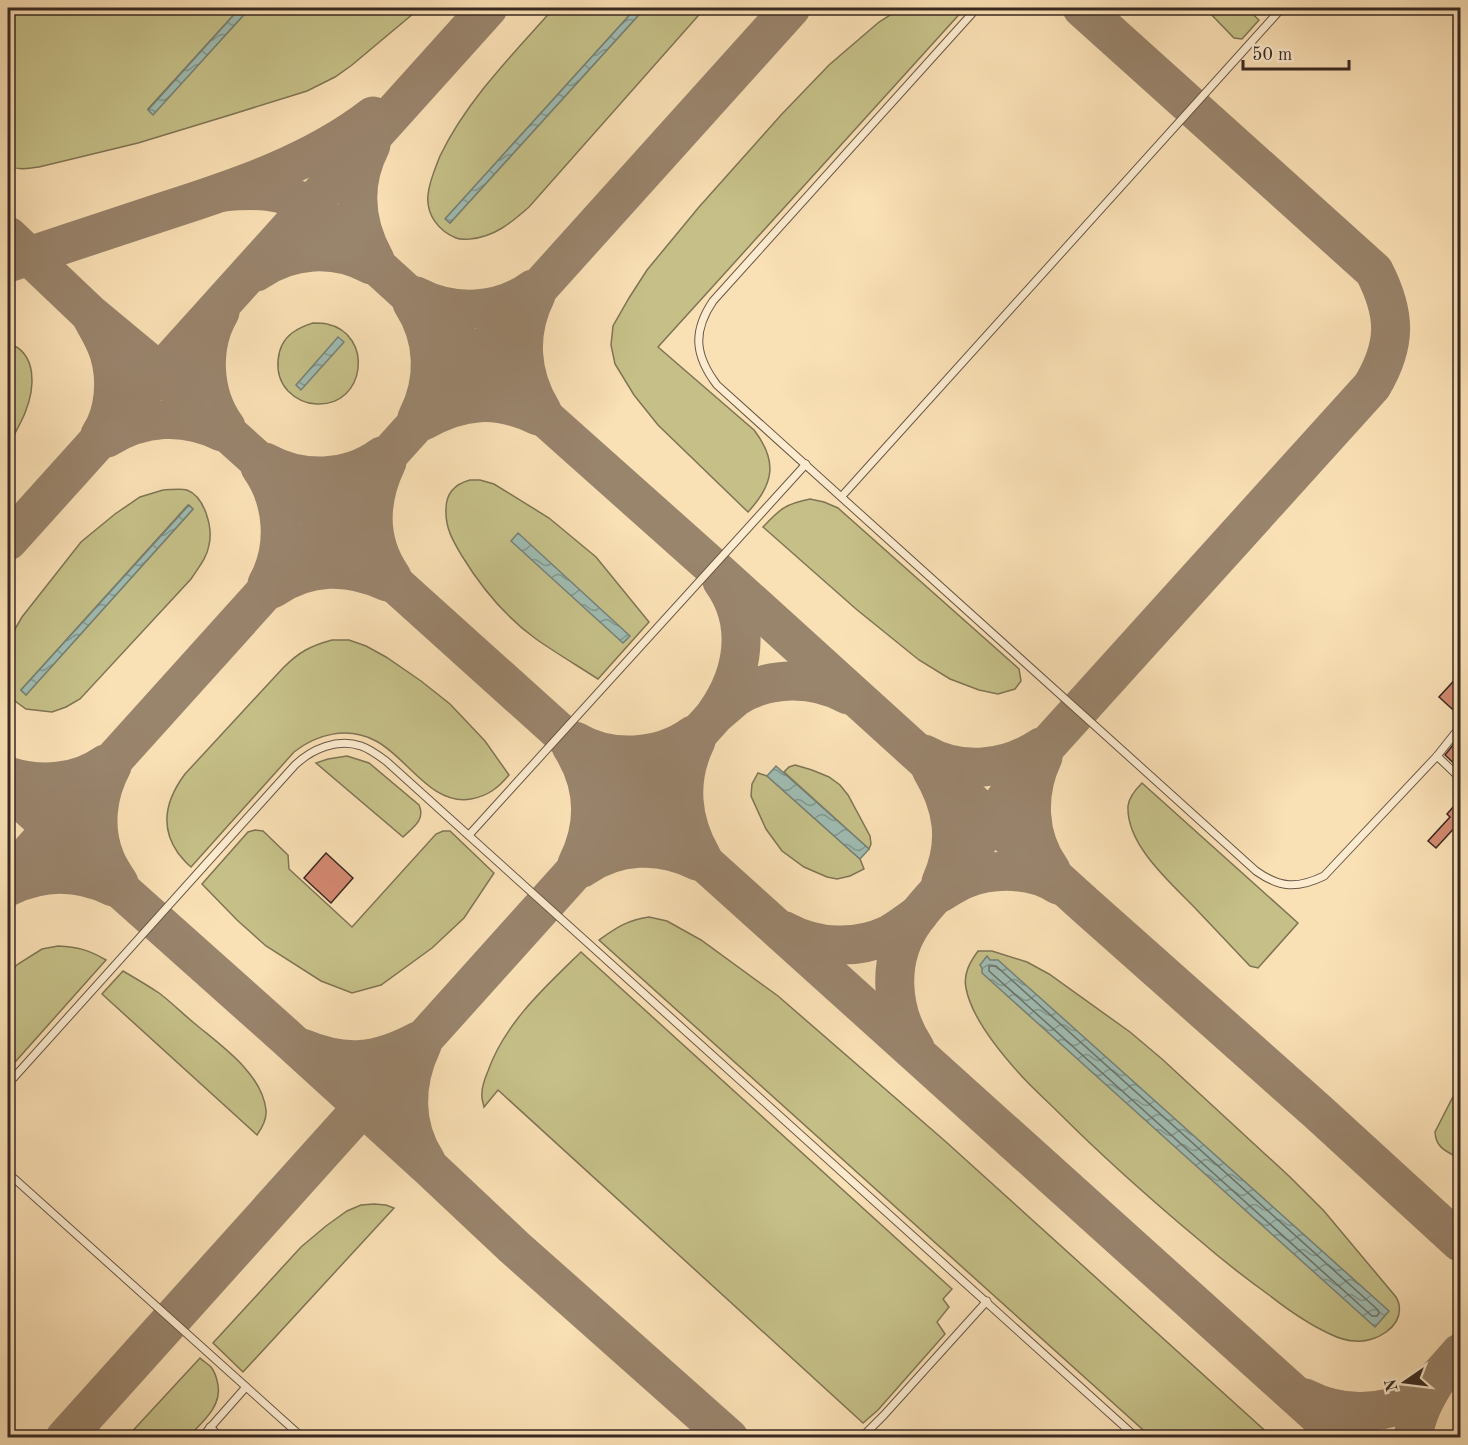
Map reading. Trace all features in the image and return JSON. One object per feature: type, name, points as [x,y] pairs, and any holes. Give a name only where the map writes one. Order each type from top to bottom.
[{"type":"lane","points":[[977,8],[712,301],[701,321],[699,334],[699,348],[709,374],[717,385],[1256,871],[1267,878],[1288,885],[1300,884],[1324,876],[1437,756],[1461,727]]},
{"type":"lane","points":[[842,496],[1282,8]]},
{"type":"lane","points":[[470,835],[806,464]]},
{"type":"lane","points":[[8,1084],[302,758],[313,751],[337,743],[360,746],[386,760],[1137,1437]]},
{"type":"lane","points":[[1437,756],[1461,778]]},
{"type":"lane","points":[[8,1173],[303,1437]]},
{"type":"lane","points":[[861,1437],[884,1415],[987,1301]]},
{"type":"lane","points":[[201,1437],[246,1387]]},
{"type":"lane","points":[[210,1427],[221,1437]]},
{"type":"shaded area","points":[[8,8],[240,8],[148,109],[153,114],[250,8],[420,8],[352,65],[335,77],[307,91],[138,143],[23,169],[8,165]]},
{"type":"shaded area","points":[[554,8],[636,8],[446,218],[450,223],[645,8],[705,8],[529,207],[509,224],[487,235],[479,238],[456,238],[439,227],[429,209],[429,190],[440,156],[451,135],[477,97]]},
{"type":"shaded area","points":[[901,8],[965,8],[658,347],[754,430],[762,441],[770,462],[770,472],[763,492],[748,512],[658,425],[634,395],[615,364],[611,345],[613,326],[647,270],[699,207],[781,115],[829,65],[879,22]]},
{"type":"shaded area","points":[[1205,8],[1246,8],[1259,20],[1242,39],[1234,38]]},
{"type":"shaded area","points":[[313,323],[327,324],[342,330],[352,341],[357,354],[358,368],[354,382],[346,394],[333,402],[317,404],[301,400],[288,391],[280,377],[278,361],[282,345],[292,333]]},
{"type":"shaded area","points":[[8,343],[25,355],[29,363],[32,383],[25,413],[8,447]]},
{"type":"shaded area","points":[[470,480],[494,484],[549,518],[596,557],[649,622],[598,679],[525,631],[495,601],[469,568],[450,534],[446,509],[452,490]]},
{"type":"shaded area","points":[[181,489],[187,490],[199,499],[210,530],[208,550],[204,559],[191,579],[80,699],[52,712],[26,709],[15,701],[8,690],[8,641],[22,617],[81,542],[140,497],[163,490]],"holes":[[[188,505],[193,509],[26,695],[21,690]]]},
{"type":"shaded area","points":[[810,499],[838,508],[1019,669],[1021,681],[1015,689],[998,694],[979,690],[950,679],[919,660],[856,609],[763,527],[783,508]]},
{"type":"shaded area","points":[[332,640],[349,640],[366,646],[421,681],[450,704],[485,741],[509,775],[488,794],[471,799],[457,799],[432,788],[376,741],[365,736],[343,733],[322,737],[294,752],[191,867],[172,843],[167,822],[170,802],[179,783],[289,662],[305,650]]},
{"type":"shaded area","points":[[347,756],[369,763],[419,805],[421,815],[419,819],[403,837],[316,763]]},
{"type":"shaded area","points":[[795,765],[829,777],[840,785],[848,795],[870,836],[869,849],[784,772]]},
{"type":"shaded area","points":[[758,773],[767,776],[860,859],[864,869],[837,879],[827,877],[804,867],[782,851],[766,829],[751,796],[752,784]]},
{"type":"shaded area","points":[[1142,783],[1298,923],[1258,968],[1250,966],[1163,875],[1142,849],[1129,821],[1128,806],[1131,796]]},
{"type":"shaded area","points":[[263,831],[288,855],[289,869],[352,927],[436,834],[443,831],[450,831],[494,873],[464,918],[432,948],[381,985],[352,993],[321,981],[266,946],[202,884],[248,832]]},
{"type":"shaded area","points":[[649,917],[667,921],[701,940],[778,996],[945,1141],[1272,1437],[1151,1437],[599,940],[622,925]]},
{"type":"shaded area","points":[[58,946],[83,950],[106,960],[8,1070],[8,973],[42,949]]},
{"type":"shaded area","points":[[978,951],[992,951],[1027,962],[1049,974],[1130,1032],[1162,1059],[1324,1211],[1396,1297],[1399,1313],[1392,1327],[1379,1336],[1356,1341],[1339,1338],[1314,1326],[1233,1268],[1126,1176],[1027,1082],[987,1033],[969,999],[965,983],[968,968]]},
{"type":"shaded area","points":[[581,952],[952,1289],[943,1299],[949,1307],[937,1322],[945,1334],[878,1410],[863,1423],[498,1090],[484,1107],[482,1096],[484,1082],[495,1054],[515,1021]]},
{"type":"shaded area","points":[[123,971],[163,996],[227,1050],[248,1072],[257,1084],[266,1110],[264,1123],[257,1135],[102,994]]},
{"type":"shaded area","points":[[1460,1083],[1460,1159],[1440,1146],[1435,1132]]},
{"type":"shaded area","points":[[374,1204],[394,1208],[243,1372],[213,1343],[301,1247],[347,1211],[361,1205]]},
{"type":"shaded area","points":[[200,1358],[212,1369],[218,1385],[217,1400],[204,1420],[188,1437],[127,1437]]},
{"type":"water","points":[[240,8],[250,8],[153,115],[148,110]]},
{"type":"water","points":[[636,8],[645,8],[450,223],[445,219]]},
{"type":"water","points":[[338,337],[344,342],[301,390],[296,385]]},
{"type":"water","points":[[189,505],[193,509],[26,695],[21,690]]},
{"type":"water","points":[[518,533],[630,636],[623,643],[511,541]]},
{"type":"water","points":[[776,766],[869,849],[860,859],[767,776]]},
{"type":"water","points":[[987,956],[990,960],[998,960],[1389,1311],[1375,1327],[982,973],[980,965]]},
{"type":"building","points":[[1461,673],[1461,717],[1439,697]]},
{"type":"building","points":[[1461,735],[1461,770],[1445,755]]},
{"type":"building","points":[[1461,798],[1461,826],[1458,824],[1436,848],[1428,841],[1450,817],[1447,814]]},
{"type":"building","points":[[326,853],[353,878],[331,903],[304,878]]},
{"type":"taxiway","points":[[8,541],[488,8]]},
{"type":"taxiway","points":[[8,877],[791,8]]},
{"type":"taxiway","points":[[915,1048],[900,1017],[895,984],[899,950],[915,919],[965,860],[1032,762],[1372,386],[1386,356],[1389,342],[1390,315],[1374,271],[1082,8]]},
{"type":"taxiway","points":[[8,263],[246,183],[299,161],[350,133],[373,116]]},
{"type":"taxiway","points":[[371,145],[360,174],[358,203],[363,231],[375,260]]},
{"type":"taxiway","points":[[223,192],[278,193],[311,206],[1460,1242]]},
{"type":"taxiway","points":[[8,236],[89,313],[160,372],[1343,1438]]},
{"type":"taxiway","points":[[256,272],[283,258],[313,252],[343,254],[371,265]]},
{"type":"taxiway","points":[[416,296],[445,306],[475,309],[505,303],[533,289]]},
{"type":"taxiway","points":[[536,295],[526,324],[524,354],[529,383],[542,411]]},
{"type":"taxiway","points":[[412,303],[425,331],[430,360],[427,389],[417,418]]},
{"type":"taxiway","points":[[220,312],[209,340],[206,370],[212,400],[226,427]]},
{"type":"taxiway","points":[[92,318],[107,348],[112,363],[114,384],[112,406],[100,435]]},
{"type":"taxiway","points":[[423,421],[452,408],[480,403],[508,405],[538,416]]},
{"type":"taxiway","points":[[107,438],[134,425],[163,420],[193,422],[222,432]]},
{"type":"taxiway","points":[[265,462],[294,473],[324,476],[354,470],[382,456]]},
{"type":"taxiway","points":[[387,462],[377,491],[373,520],[378,549],[392,577]]},
{"type":"taxiway","points":[[260,467],[274,495],[280,525],[278,555],[267,584]]},
{"type":"taxiway","points":[[272,589],[300,575],[329,569],[358,572],[387,582]]},
{"type":"taxiway","points":[[716,713],[733,681],[741,648],[738,614],[732,597],[722,581]]},
{"type":"taxiway","points":[[65,1438],[715,715],[736,697],[749,690],[777,682],[821,684],[848,695]]},
{"type":"taxiway","points":[[575,741],[604,752],[635,755],[666,749],[693,735]]},
{"type":"taxiway","points":[[696,741],[686,771],[684,800],[690,829],[702,857]]},
{"type":"taxiway","points":[[571,746],[585,775],[590,804],[588,834],[577,864]]},
{"type":"taxiway","points":[[924,754],[953,765],[983,767],[1013,761],[1041,747]]},
{"type":"taxiway","points":[[1043,757],[1034,785],[1032,815],[1037,843],[1051,870]]},
{"type":"taxiway","points":[[8,776],[33,781],[58,781],[83,776],[105,764]]},
{"type":"taxiway","points":[[112,766],[100,800],[98,823],[101,847],[109,868],[119,883]]},
{"type":"taxiway","points":[[931,769],[949,810],[951,824],[950,853],[941,882]]},
{"type":"taxiway","points":[[8,789],[286,1037],[514,1247],[729,1438]]},
{"type":"taxiway","points":[[582,868],[609,854],[638,848],[668,851],[697,861]]},
{"type":"taxiway","points":[[940,893],[976,875],[1000,872],[1036,875],[1058,885]]},
{"type":"taxiway","points":[[8,887],[34,877],[60,874],[87,877],[113,887]]},
{"type":"taxiway","points":[[785,931],[823,944],[850,945],[888,935],[919,914]]},
{"type":"taxiway","points":[[302,1048],[332,1058],[361,1060],[389,1054],[418,1041]]},
{"type":"taxiway","points":[[422,1045],[412,1074],[409,1104],[413,1133],[426,1161]]},
{"type":"taxiway","points":[[1305,1398],[1331,1408],[1359,1412],[1401,1404],[1426,1389],[1460,1353]]},
{"type":"taxiway","points":[[1413,1438],[1422,1407],[1437,1379]]}]
